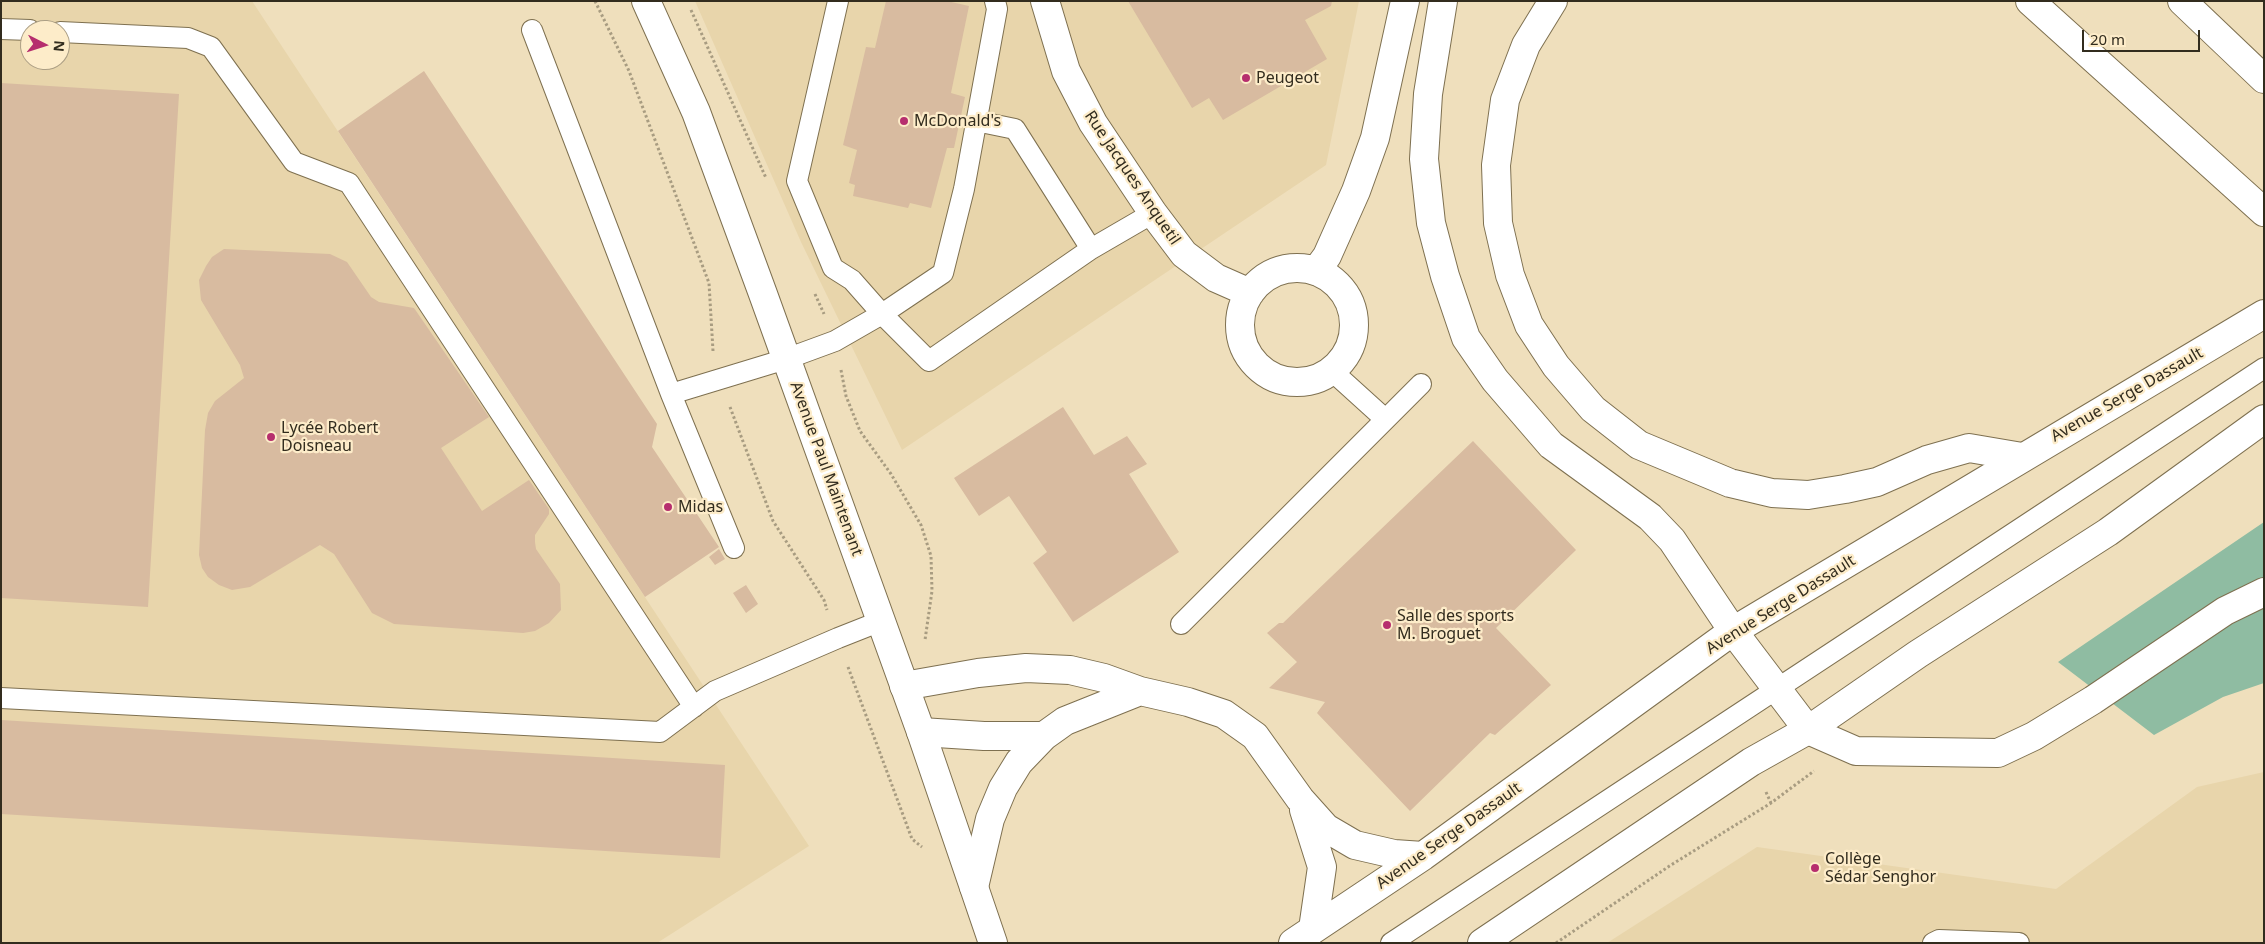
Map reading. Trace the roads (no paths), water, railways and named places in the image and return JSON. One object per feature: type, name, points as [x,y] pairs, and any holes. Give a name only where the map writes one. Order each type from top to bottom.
[{"type":"main road","name":"Avenue Paul Maintenant","points":[[646,1],[696,112],[882,621],[993,943]]},
{"type":"main road","name":"Rue Jacques Anquetil","points":[[1045,1],[1070,80],[1093,123],[1153,213],[1184,254],[1216,278],[1250,293]]},
{"type":"main road","points":[[1316,271],[1327,256],[1356,191],[1375,138],[1405,1]]},
{"type":"main road","points":[[1443,1],[1428,94],[1424,159],[1431,223],[1445,276],[1466,338],[1494,380],[1552,445],[1650,517],[1672,540],[1733,631],[1808,730],[1856,751],[1998,754],[2034,736],[2093,700],[2225,611],[2264,592]]},
{"type":"main road","points":[[1553,1],[1526,45],[1505,100],[1496,165],[1498,223],[1510,275],[1529,325],[1556,366],[1593,409],[1639,445],[1730,483],[1772,493],[1808,495],[1877,482],[1927,460],[1969,448],[2022,457]]},
{"type":"main road","points":[[2030,1],[2264,212]]},
{"type":"main road","points":[[2182,1],[2264,79]]},
{"type":"main road","points":[[1298,267],[1316,271],[1337,283],[1350,304],[1354,328],[1348,352],[1332,371],[1314,380],[1294,382],[1275,378],[1258,367],[1246,351],[1240,332],[1241,312],[1250,293],[1262,279],[1279,270],[1298,267]]},
{"type":"main road","name":"Avenue Serge Dassault","points":[[1303,936],[1423,856],[1733,631],[2264,314]]},
{"type":"main road","points":[[1482,943],[1751,762],[1808,730],[1918,654],[2108,532],[2264,419]]},
{"type":"main road","points":[[904,686],[978,673],[1026,668],[1070,670],[1104,678],[1140,691],[1188,702],[1224,714],[1254,736],[1300,799],[1326,828],[1355,845],[1394,854],[1423,856]]},
{"type":"main road","points":[[974,887],[990,818],[1003,788],[1018,762],[1044,736],[1064,721],[1140,691]]},
{"type":"main road","points":[[921,732],[984,736],[1044,736]]},
{"type":"main road","points":[[1300,799],[1314,837],[1322,868],[1303,936]]},
{"type":"lane","points":[[838,1],[797,181],[833,268],[852,280],[882,314],[929,361],[1091,249],[1153,213]]},
{"type":"lane","points":[[671,394],[786,359],[835,340],[882,314],[942,273],[964,189],[997,8],[995,1]]},
{"type":"lane","points":[[1,29],[20,30]]},
{"type":"lane","points":[[532,30],[671,394],[734,548]]},
{"type":"lane","points":[[70,32],[188,38],[211,47],[294,162],[349,183],[694,706]]},
{"type":"lane","points":[[976,120],[1014,129],[1091,249]]},
{"type":"lane","points":[[1391,943],[2264,368]]},
{"type":"lane","points":[[1332,371],[1385,419]]},
{"type":"lane","points":[[1181,624],[1421,384]]},
{"type":"lane","points":[[1,698],[660,732],[715,692],[838,638],[882,621]]},
{"type":"lane","points":[[1932,943],[1939,940],[2019,943]]},
{"type":"place","name":"Peugeot","points":[[1246,78]]},
{"type":"place","name":"McDonald's","points":[[904,121]]},
{"type":"place","name":"Lycée Robert Doisneau","points":[[271,437]]},
{"type":"place","name":"Midas","points":[[668,507]]},
{"type":"place","name":"Salle des sports M. Broguet","points":[[1387,625]]},
{"type":"place","name":"Collège Sédar Senghor","points":[[1815,868]]}]
